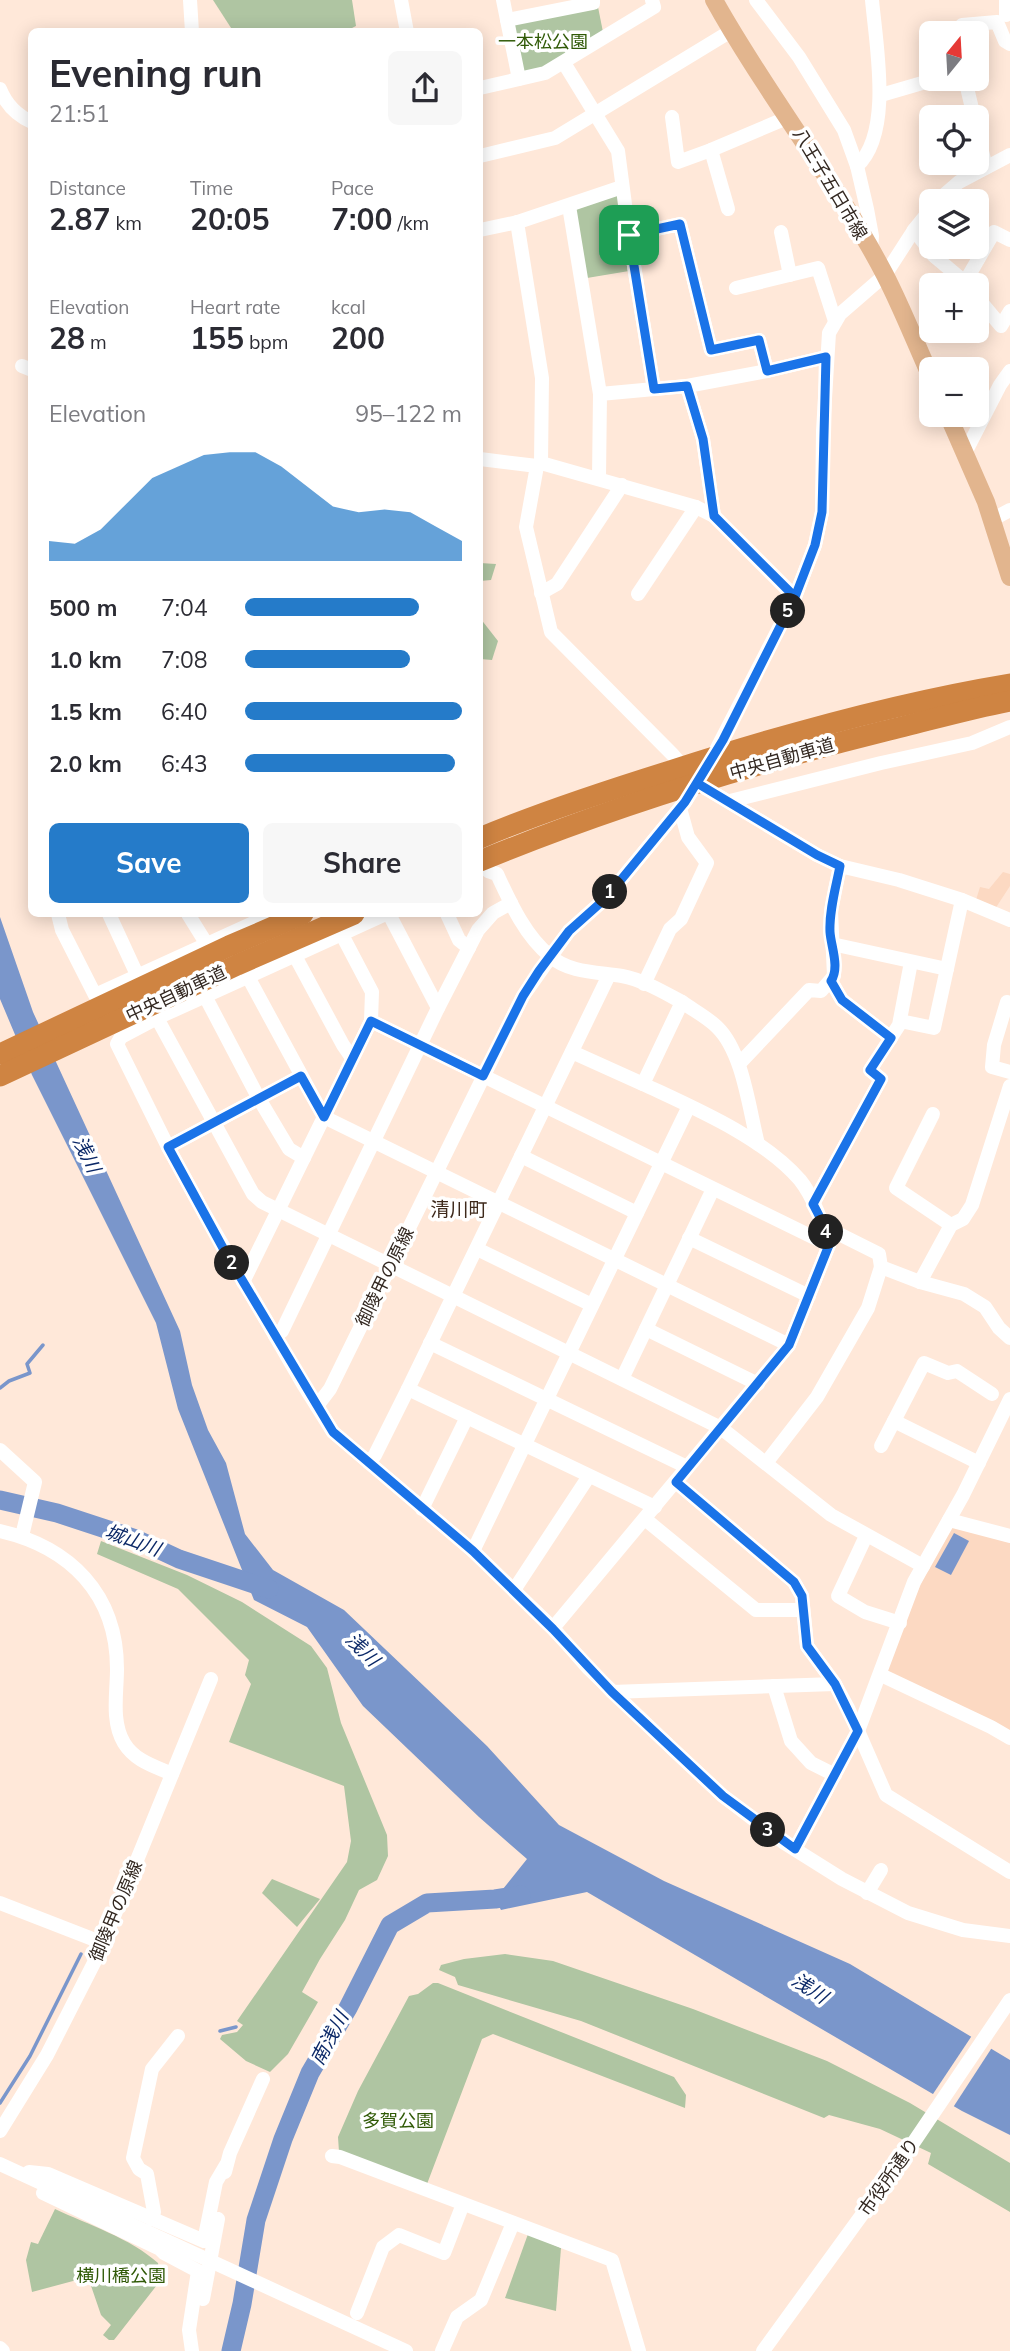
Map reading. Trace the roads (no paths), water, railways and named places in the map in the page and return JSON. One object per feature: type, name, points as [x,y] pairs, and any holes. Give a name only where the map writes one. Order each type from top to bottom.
[{"type":"highway","name":"中央自動車道","points":[[483,837],[615,789],[737,749],[906,705],[1006,690]]},
{"type":"highway","name":"中央自動車道","points":[[483,869],[621,808],[1006,690]]},
{"type":"highway","name":"中央自動車道","points":[[0,1054],[296,917]]},
{"type":"highway","name":"中央自動車道","points":[[0,1076],[237,965],[347,917]]},
{"type":"main road","name":"八王子五日市線","points":[[714,0],[885,275],[922,357]]},
{"type":"main road","points":[[729,0],[731,31]]},
{"type":"main road","points":[[953,427],[993,519],[1010,576]]},
{"type":"street","points":[[190,0],[192,28]]},
{"type":"street","points":[[401,0],[406,28]]},
{"type":"street","points":[[503,0],[519,79]]},
{"type":"street","points":[[507,20],[593,3],[593,0]]},
{"type":"street","points":[[483,87],[545,73],[654,7],[652,0]]},
{"type":"street","points":[[757,0],[787,39],[844,130],[857,166],[872,236],[871,251]]},
{"type":"street","points":[[857,166],[870,146],[881,96],[872,0]]},
{"type":"street","points":[[989,23],[997,22],[1005,41],[1010,44]]},
{"type":"street","points":[[483,155],[555,138],[731,31]]},
{"type":"street","points":[[564,63],[618,151],[654,389]]},
{"type":"street","points":[[881,96],[919,84]]},
{"type":"street","points":[[0,89],[6,102],[28,120]]},
{"type":"street","points":[[672,117],[678,162],[789,117]]},
{"type":"street","points":[[711,150],[728,209]]},
{"type":"street","points":[[989,166],[1010,155]]},
{"type":"street","points":[[951,189],[972,175]]},
{"type":"street","points":[[483,229],[517,222],[622,187]]},
{"type":"street","points":[[569,206],[600,394],[599,478]]},
{"type":"street","points":[[517,222],[542,378],[539,464],[526,527],[551,632],[697,783],[840,866],[899,880],[962,900],[1010,920]]},
{"type":"street","points":[[629,235],[680,224],[711,350],[759,340],[767,371]]},
{"type":"street","points":[[736,288],[818,268],[835,321],[885,275],[919,224]]},
{"type":"street","points":[[914,230],[934,257],[953,273]]},
{"type":"street","points":[[781,232],[790,275]]},
{"type":"street","points":[[972,273],[995,232],[1010,240]]},
{"type":"street","points":[[989,311],[1006,330]]},
{"type":"street","points":[[1006,330],[1010,311]]},
{"type":"street","name":"御陵甲の原線","points":[[317,1406],[330,1389],[523,996],[569,931],[606,898],[683,805],[723,740],[795,597],[813,554],[822,512],[826,357],[829,333],[835,321]]},
{"type":"street","points":[[600,394],[687,386],[826,357]]},
{"type":"street","points":[[965,453],[1000,385],[1010,372]]},
{"type":"street","points":[[687,386],[703,439],[714,516]]},
{"type":"street","points":[[483,458],[539,464],[599,478],[696,507],[714,516],[795,597]]},
{"type":"street","points":[[541,593],[557,584],[622,485]]},
{"type":"street","points":[[638,594],[696,507]]},
{"type":"street","points":[[993,519],[1010,510]]},
{"type":"street","points":[[730,801],[972,743],[1010,727]]},
{"type":"street","points":[[645,984],[670,929],[681,919],[707,863],[688,837],[683,805]]},
{"type":"street","points":[[738,1064],[809,990],[821,991],[831,981],[835,969],[831,911],[840,866]]},
{"type":"street","points":[[483,869],[497,874],[511,903],[551,958],[581,970],[624,976],[645,984],[682,1002],[717,1027],[727,1040],[738,1064],[758,1144]]},
{"type":"street","points":[[900,1021],[934,1028],[962,900]]},
{"type":"street","points":[[275,1336],[282,1331],[330,1236],[478,930],[493,913],[511,903]]},
{"type":"street","points":[[59,917],[62,930],[94,995],[262,917]]},
{"type":"street","points":[[110,917],[157,1018],[253,1194],[261,1202],[721,1428],[831,1515],[923,1566]]},
{"type":"street","points":[[190,917],[206,943]]},
{"type":"street","points":[[380,917],[157,1018],[121,1037],[117,1044],[168,1147],[243,1282],[333,1432],[473,1551],[553,1629],[612,1692],[723,1796],[795,1849],[867,1893],[936,1923],[974,1933],[1010,1936]]},
{"type":"street","points":[[389,917],[438,1008]]},
{"type":"street","points":[[448,917],[459,940],[469,948]]},
{"type":"street","points":[[243,1282],[371,1021],[372,992],[341,933]]},
{"type":"street","points":[[832,944],[947,969]]},
{"type":"street","points":[[294,954],[352,1058]]},
{"type":"street","points":[[813,1204],[881,1079],[870,1070],[900,1021],[911,962]]},
{"type":"street","points":[[247,975],[324,1117],[789,1345]]},
{"type":"street","points":[[369,1463],[454,1296],[609,975]]},
{"type":"street","points":[[831,981],[842,1000],[891,1038]]},
{"type":"street","points":[[205,996],[258,1097],[289,1149],[304,1158]]},
{"type":"street","points":[[642,1084],[682,1002]]},
{"type":"street","points":[[1007,1002],[994,1045],[992,1067],[1010,1072]]},
{"type":"street","points":[[371,1021],[829,1245]]},
{"type":"street","points":[[553,1629],[789,1345],[829,1245],[825,1227],[802,1182],[769,1150],[689,1106],[572,1052]]},
{"type":"street","points":[[168,1147],[301,1076]]},
{"type":"street","points":[[920,1282],[951,1225],[963,1219],[972,1205],[1010,1086]]},
{"type":"street","points":[[473,1551],[689,1106]]},
{"type":"street","points":[[933,1114],[896,1188],[951,1225]]},
{"type":"street","points":[[522,1156],[638,1213]]},
{"type":"street","points":[[622,1379],[713,1189]]},
{"type":"street","points":[[766,1463],[817,1397],[868,1308],[881,1267],[879,1254],[825,1227]]},
{"type":"street","points":[[689,1238],[809,1296]]},
{"type":"street","points":[[477,1249],[592,1305]]},
{"type":"street","points":[[881,1267],[920,1282],[964,1294],[985,1307],[999,1328],[1010,1338]]},
{"type":"street","points":[[646,1329],[758,1384]]},
{"type":"street","points":[[430,1343],[687,1467]]},
{"type":"street","points":[[881,1446],[924,1363],[948,1373],[957,1371],[992,1394]]},
{"type":"street","points":[[408,1389],[589,1476],[650,1513],[755,1610],[802,1610]]},
{"type":"street","points":[[795,1849],[858,1731],[914,1582],[979,1463],[1010,1399]]},
{"type":"street","points":[[422,1509],[467,1417]]},
{"type":"street","points":[[894,1422],[979,1463]]},
{"type":"street","points":[[0,1450],[35,1482],[24,1529]]},
{"type":"street","points":[[514,1590],[589,1476]]},
{"type":"street","points":[[676,1482],[794,1582],[802,1596],[807,1646],[835,1684],[886,1796],[1010,1872]]},
{"type":"street","points":[[949,1520],[1010,1536]]},
{"type":"street","points":[[0,1531],[24,1529],[63,1557],[96,1592],[111,1623],[114,1636],[117,1657],[116,1722],[120,1734],[130,1750],[142,1761],[172,1773]]},
{"type":"street","points":[[866,1536],[838,1596],[865,1612],[900,1623]]},
{"type":"street","points":[[881,1675],[1010,1738]]},
{"type":"street","name":"御陵甲の原線","points":[[0,2132],[47,2055],[103,1944],[211,1679]]},
{"type":"street","points":[[612,1692],[835,1684]]},
{"type":"street","points":[[774,1686],[791,1741],[811,1763],[835,1775]]},
{"type":"street","points":[[867,1893],[881,1870]]},
{"type":"street","points":[[0,1903],[103,1944]]},
{"type":"street","name":"市役所通り","points":[[763,2351],[901,2161],[1010,2000]]},
{"type":"street","points":[[151,2219],[154,2212],[146,2174],[133,2158],[152,2070],[178,2036]]},
{"type":"street","points":[[14,2171],[48,2174],[204,2241],[216,2182],[263,2079]]},
{"type":"street","points":[[332,2156],[341,2157],[612,2260],[619,2270],[639,2351]]},
{"type":"street","points":[[0,2164],[406,2351]]},
{"type":"street","points":[[192,2351],[213,2262],[226,2165]]},
{"type":"street","points":[[14,2171],[39,2191],[160,2249],[198,2271],[189,2330],[192,2351]]},
{"type":"street","points":[[357,2313],[383,2247],[399,2235],[444,2253],[463,2204]]},
{"type":"street","points":[[442,2351],[457,2316],[481,2300],[513,2223]]},
{"type":"water","name":"浅川","points":[[0,917],[33,1012],[180,1331],[192,1385],[208,1430],[226,1463],[245,1534],[273,1570],[344,1610],[487,1746],[559,1825],[664,1881],[850,1964],[1010,2060],[1010,2135],[962,2111],[587,1892],[501,1910],[495,1899],[527,1859],[363,1706],[307,1627],[254,1600],[178,1409],[156,1323],[32,1075],[0,999]]},
{"type":"water","points":[[954,1533],[969,1541],[951,1575],[935,1567]]},
{"type":"waterway","points":[[0,1388],[9,1381],[30,1373],[27,1364],[43,1345]]},
{"type":"waterway","name":"城山川","points":[[0,1500],[57,1513],[136,1539],[179,1559],[269,1589]]},
{"type":"waterway","name":"南浅川","points":[[231,2351],[256,2220],[283,2139],[310,2073],[348,2008],[390,1925],[427,1903],[521,1895]]},
{"type":"waterway","points":[[0,2103],[30,2056],[81,1954]]},
{"type":"waterway","points":[[220,2031],[236,2027]]},
{"type":"district","name":"清川町","points":[[459,1209]]},
{"type":"park label","name":"一本松公園","points":[[543,42]]},
{"type":"park label","name":"多賀公園","points":[[398,2121]]},
{"type":"park label","name":"横川橋公園","points":[[121,2276]]}]
